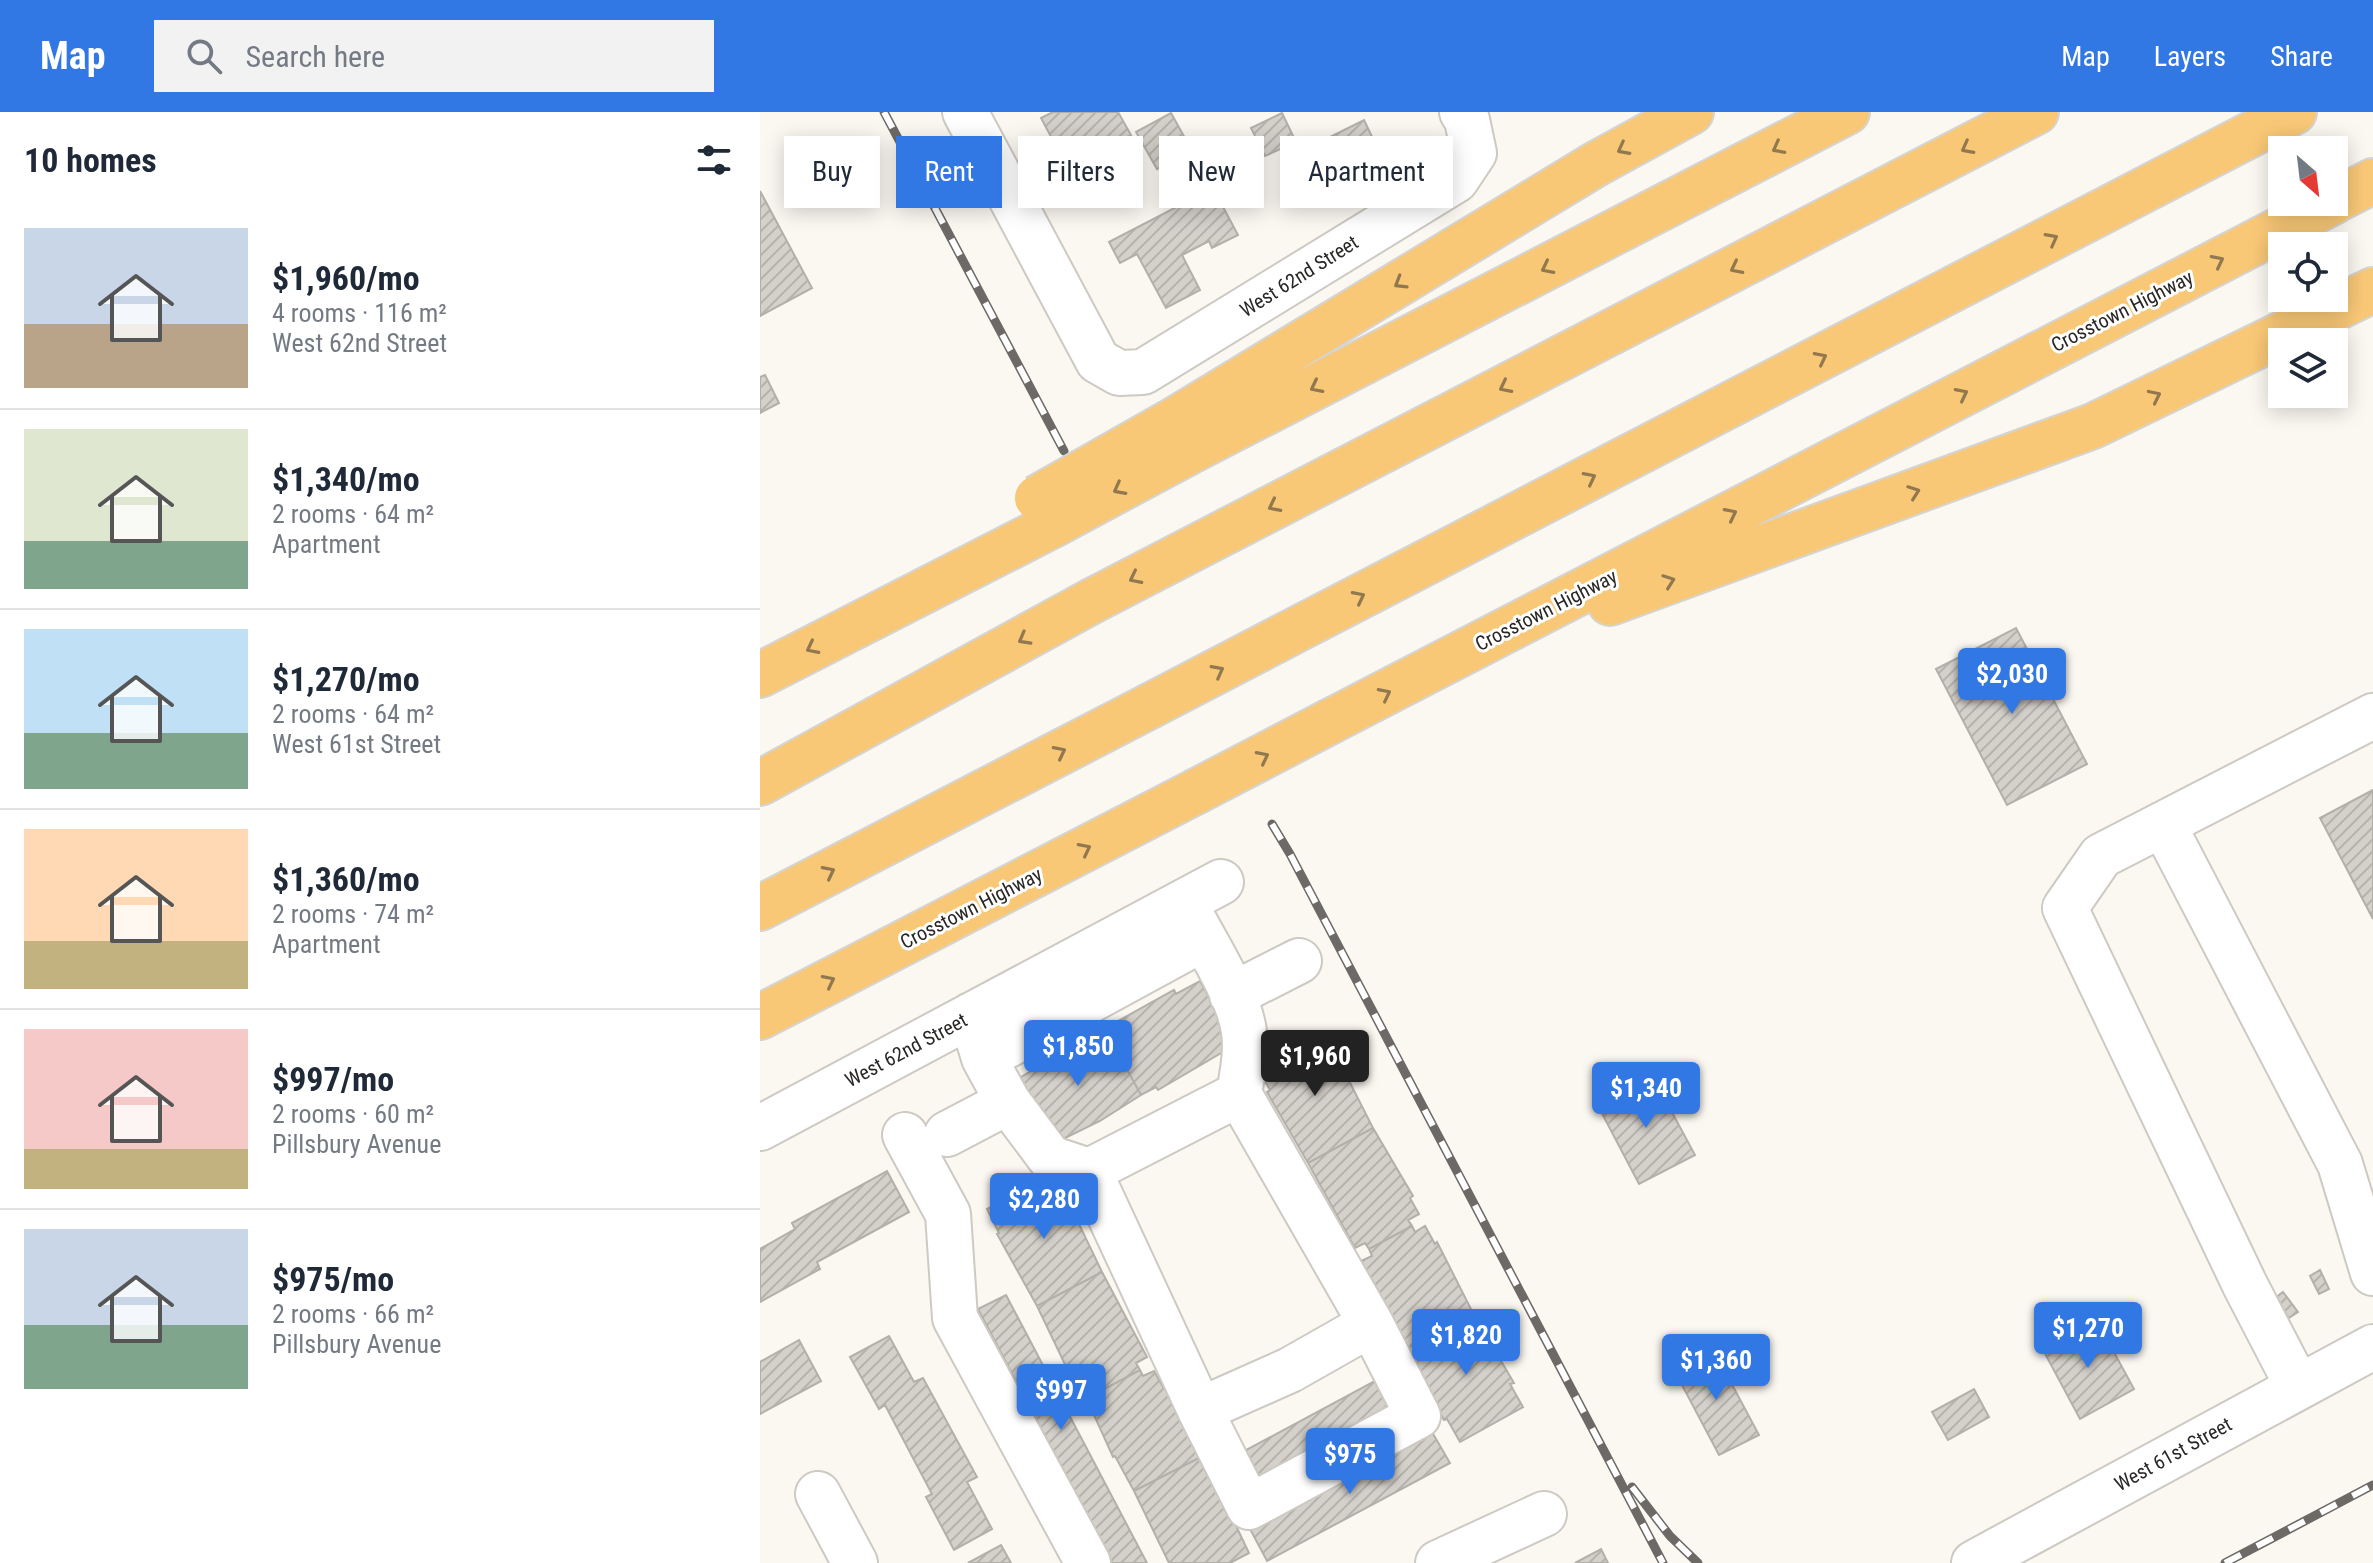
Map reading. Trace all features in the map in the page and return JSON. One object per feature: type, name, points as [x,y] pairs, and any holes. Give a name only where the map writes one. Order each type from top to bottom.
[{"type":"highway","points":[[1179,438],[1596,164],[1691,112]]},
{"type":"highway","points":[[760,675],[865,621],[1044,512],[1179,438],[1847,112]]},
{"type":"highway","points":[[760,783],[1092,601],[2036,112]]},
{"type":"highway","points":[[760,908],[2294,112]]},
{"type":"highway","name":"Crosstown Highway","points":[[2348,194],[2373,181]]},
{"type":"highway","name":"Crosstown Highway","points":[[760,1017],[2306,216]]},
{"type":"highway","points":[[1439,666],[2093,426],[2373,290]]},
{"type":"street","name":"West 62nd Street","points":[[965,112],[1098,361],[1119,373],[1143,372],[1456,180],[1474,153],[1467,120],[1462,112]]},
{"type":"street","points":[[2298,1387],[2245,1285],[2065,908],[2101,856],[2373,716]]},
{"type":"street","points":[[2163,824],[2340,1164],[2373,1273]]},
{"type":"street","name":"West 62nd Street","points":[[760,1128],[971,1015],[1203,907]]},
{"type":"street","points":[[984,1058],[1203,907],[1244,1032],[1244,1062],[1239,1094],[1371,1324],[1418,1416],[1249,1507],[1200,1410],[1089,1171]]},
{"type":"street","points":[[1232,995],[1299,961]]},
{"type":"street","points":[[971,1015],[984,1058],[1008,1102],[1050,1158],[1089,1171],[1239,1094]]},
{"type":"street","points":[[1008,1102],[926,1134],[948,1214],[955,1318],[1088,1563]]},
{"type":"street","points":[[1200,1410],[1290,1370],[1371,1324]]},
{"type":"street","name":"West 61st Street","points":[[1974,1563],[2373,1347]]},
{"type":"street","points":[[818,1494],[855,1563]]},
{"type":"street","points":[[1438,1563],[1544,1514]]},
{"type":"building","points":[[1053,112],[1118,112],[1131,135],[1051,136],[1041,118]]},
{"type":"building","points":[[1171,113],[1184,136],[1159,136],[1157,169],[1143,144],[1143,136],[1136,132]]},
{"type":"building","points":[[1282,113],[1293,136],[1280,136],[1280,149],[1265,156],[1264,136],[1255,136],[1251,128]]},
{"type":"building","points":[[1364,120],[1372,136],[1332,136]]},
{"type":"building","points":[[760,191],[812,288],[760,316]]},
{"type":"building","points":[[1174,208],[1224,208],[1238,235],[1212,248],[1209,241],[1182,255],[1200,290],[1166,308],[1137,254],[1120,263],[1109,242]]},
{"type":"building","points":[[765,375],[779,403],[760,413],[760,377]]},
{"type":"building","points":[[2016,628],[2087,764],[2007,805],[1936,669]]},
{"type":"building","points":[[2373,790],[2373,919],[2320,818]]},
{"type":"building","points":[[1200,981],[1235,1045],[1158,1090],[1156,1087],[1141,1095],[1106,1031],[1174,990],[1176,994]]},
{"type":"building","points":[[1106,1031],[1141,1095],[1100,1121],[1049,1146],[1014,1081],[1091,1036],[1092,1039]]},
{"type":"building","points":[[1321,1033],[1336,1055],[1373,1128],[1308,1163],[1267,1092],[1270,1090],[1257,1067]]},
{"type":"building","points":[[1652,1075],[1695,1155],[1639,1184],[1597,1104]]},
{"type":"building","points":[[1373,1128],[1413,1196],[1410,1198],[1419,1214],[1408,1220],[1412,1226],[1369,1249],[1365,1243],[1355,1248],[1308,1163]]},
{"type":"building","points":[[887,1171],[909,1212],[817,1262],[820,1269],[760,1302],[760,1249],[795,1229],[792,1223]]},
{"type":"building","points":[[1051,1176],[1064,1199],[1066,1197],[1102,1272],[1037,1306],[997,1234],[987,1209]]},
{"type":"building","points":[[1412,1226],[1415,1232],[1425,1226],[1435,1244],[1437,1242],[1473,1313],[1408,1348],[1361,1261],[1372,1256],[1369,1249]]},
{"type":"building","points":[[2320,1270],[2329,1289],[2319,1294],[2310,1276]]},
{"type":"building","points":[[1102,1272],[1147,1357],[1136,1363],[1140,1370],[1097,1393],[1093,1386],[1083,1392],[1074,1376],[1071,1377],[1037,1306]]},
{"type":"building","points":[[2283,1292],[2298,1312],[2289,1318],[2274,1299]]},
{"type":"building","points":[[1006,1295],[1147,1563],[1112,1563],[978,1309]]},
{"type":"building","points":[[1473,1313],[1514,1383],[1510,1384],[1523,1407],[1460,1442],[1447,1419],[1444,1420],[1408,1348]]},
{"type":"building","points":[[2097,1321],[2134,1389],[2080,1419],[2043,1350]]},
{"type":"building","points":[[889,1336],[914,1382],[923,1378],[977,1477],[967,1482],[992,1529],[954,1550],[926,1497],[932,1494],[885,1405],[879,1409],[850,1357]]},
{"type":"building","points":[[799,1340],[821,1381],[760,1414],[760,1362]]},
{"type":"building","points":[[1713,1349],[1759,1435],[1719,1455],[1674,1370]]},
{"type":"building","points":[[1140,1370],[1143,1376],[1154,1371],[1165,1386],[1199,1458],[1134,1491],[1113,1457],[1089,1404],[1100,1398],[1097,1393]]},
{"type":"building","points":[[1384,1376],[1401,1407],[1253,1486],[1237,1455]]},
{"type":"building","points":[[1974,1389],[1989,1417],[1948,1440],[1932,1412]]},
{"type":"building","points":[[1432,1432],[1450,1463],[1267,1561],[1250,1529]]},
{"type":"building","points":[[1199,1458],[1207,1473],[1210,1471],[1249,1553],[1230,1563],[1169,1563],[1134,1491]]},
{"type":"building","points":[[1001,1545],[1011,1563],[968,1563]]},
{"type":"building","points":[[1601,1549],[1608,1563],[1575,1563]]},
{"type":"railway","points":[[884,112],[1064,451]]},
{"type":"railway","points":[[1272,824],[1663,1563]]},
{"type":"railway","points":[[2225,1563],[2373,1485]]},
{"type":"railway","points":[[1632,1487],[1670,1536],[1698,1563]]}]
